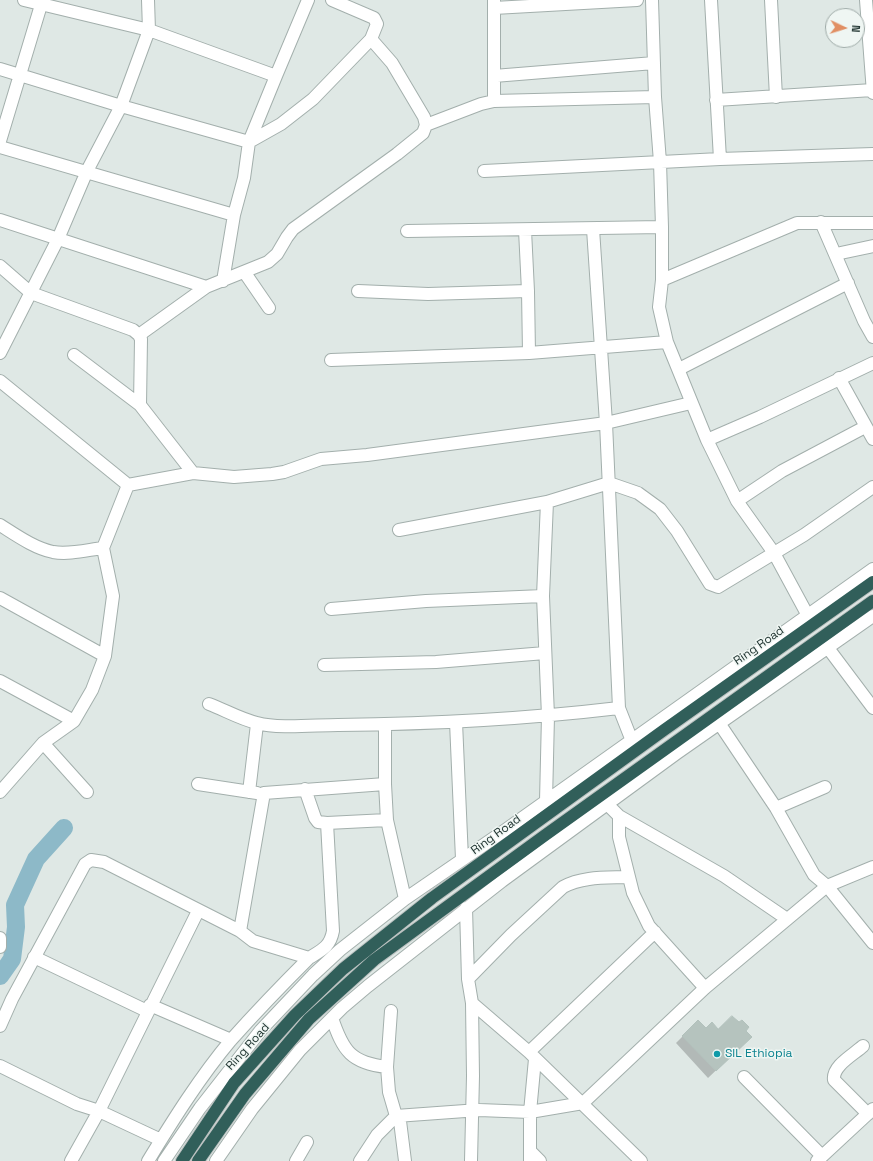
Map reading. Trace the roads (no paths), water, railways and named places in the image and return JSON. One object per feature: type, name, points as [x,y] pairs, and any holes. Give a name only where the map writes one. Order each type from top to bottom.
[{"type":"highway","name":"Ring Road","points":[[182,1161],[234,1083],[295,1015],[343,968],[432,898],[664,730],[873,582]]},
{"type":"highway","points":[[198,1161],[245,1094],[304,1025],[374,960],[544,836],[873,601]]},
{"type":"street","points":[[24,0],[149,30],[276,76]]},
{"type":"street","points":[[0,353],[58,239],[87,171],[121,106],[149,30],[148,0]]},
{"type":"street","points":[[223,281],[234,215],[244,178],[249,142],[308,0]]},
{"type":"street","points":[[0,69],[121,106],[249,142],[282,124],[313,99],[371,39],[377,24],[374,18],[332,0]]},
{"type":"street","points":[[494,101],[494,4],[637,0]]},
{"type":"street","points":[[652,0],[655,97],[660,162],[662,227],[662,280],[659,306],[666,342],[679,369],[691,403],[707,440],[737,501],[774,553],[807,614]]},
{"type":"street","points":[[711,0],[720,159]]},
{"type":"street","points":[[771,0],[776,96]]},
{"type":"street","points":[[866,0],[871,37],[873,93]]},
{"type":"street","points":[[0,141],[41,5]]},
{"type":"street","points":[[140,334],[206,287],[268,262],[280,251],[287,236],[293,229],[397,154],[423,133],[426,125],[424,117],[392,63],[371,39]]},
{"type":"street","points":[[494,76],[654,63]]},
{"type":"street","points":[[716,100],[873,90]]},
{"type":"street","points":[[426,125],[481,104],[494,101],[655,97]]},
{"type":"street","points":[[0,147],[87,171],[234,215]]},
{"type":"street","points":[[484,171],[720,159],[873,154]]},
{"type":"street","points":[[0,220],[206,287]]},
{"type":"street","points":[[821,222],[864,321],[873,337]]},
{"type":"street","points":[[662,280],[797,223],[873,223]]},
{"type":"street","points":[[407,231],[662,227]]},
{"type":"street","points":[[593,229],[606,424],[619,708],[632,741]]},
{"type":"street","points":[[525,230],[529,353]]},
{"type":"street","points":[[836,254],[873,246]]},
{"type":"street","points":[[0,266],[31,293],[133,330],[140,334]]},
{"type":"street","points":[[244,272],[269,308]]},
{"type":"street","points":[[679,369],[848,283]]},
{"type":"street","points":[[358,291],[428,294],[528,291]]},
{"type":"street","points":[[140,334],[140,405]]},
{"type":"street","points":[[331,360],[529,353],[666,342]]},
{"type":"street","points":[[74,355],[140,405],[193,473]]},
{"type":"street","points":[[707,440],[760,417],[873,363]]},
{"type":"street","points":[[839,378],[873,439]]},
{"type":"street","points":[[0,381],[128,485],[193,473],[234,477],[272,474],[330,457],[367,455],[606,424],[691,403]]},
{"type":"street","points":[[737,501],[782,471],[865,427]]},
{"type":"street","points":[[399,530],[547,502],[609,483],[638,493],[660,509],[678,532],[710,584],[714,587],[720,585],[804,536],[873,487]]},
{"type":"street","points":[[0,792],[43,743],[74,721],[92,690],[105,656],[113,596],[103,548],[128,485]]},
{"type":"street","points":[[546,801],[548,716],[543,596],[547,502]]},
{"type":"street","points":[[0,525],[35,546],[53,552],[69,553],[103,548]]},
{"type":"street","points":[[164,1161],[208,1096],[261,1030],[313,975],[340,950],[405,899],[632,741],[807,614],[873,569]]},
{"type":"street","points":[[331,609],[426,601],[543,596]]},
{"type":"street","points":[[0,598],[105,656]]},
{"type":"street","points":[[216,1161],[270,1086],[300,1050],[332,1018],[400,959],[466,908],[607,804],[719,723],[873,616]]},
{"type":"street","points":[[828,648],[873,708]]},
{"type":"street","points":[[324,665],[436,662],[545,653]]},
{"type":"street","points":[[0,682],[74,721]]},
{"type":"street","points":[[209,704],[257,724],[268,725],[385,725],[456,722],[548,716],[619,708]]},
{"type":"street","points":[[456,722],[462,859]]},
{"type":"street","points":[[719,723],[776,808],[814,875],[827,886],[873,943]]},
{"type":"street","points":[[248,792],[257,724]]},
{"type":"street","points":[[385,725],[387,820],[405,899]]},
{"type":"street","points":[[43,743],[88,792]]},
{"type":"street","points":[[198,784],[264,793],[386,784]]},
{"type":"street","points":[[776,808],[825,787]]},
{"type":"street","points":[[305,789],[315,818],[318,822],[387,820]]},
{"type":"street","points":[[240,932],[264,793]]},
{"type":"street","points":[[607,804],[619,816],[724,876],[787,919]]},
{"type":"street","points":[[619,816],[619,838],[633,893],[649,926],[705,988]]},
{"type":"street","points":[[148,1161],[198,1084],[231,1040],[270,997],[309,958],[324,949],[331,941],[333,931],[327,822]]},
{"type":"street","points":[[0,1026],[34,956],[85,864],[91,860],[104,862],[240,932],[253,941],[309,958]]},
{"type":"street","points":[[360,1161],[377,1135],[396,1116],[471,1110],[530,1112],[583,1102],[705,988],[827,886],[873,867]]},
{"type":"street","points":[[468,978],[511,935],[563,887],[573,882],[582,880],[630,877]]},
{"type":"street","points":[[466,908],[468,978],[472,1003],[473,1076],[471,1161]]},
{"type":"street","points":[[70,1161],[99,1111],[198,911]]},
{"type":"street","points":[[540,1161],[530,1156],[532,1055],[655,932]]},
{"type":"street","points":[[0,938],[0,947]]},
{"type":"street","points":[[34,956],[149,1008],[231,1040]]},
{"type":"street","points":[[472,1003],[583,1102],[641,1161]]},
{"type":"street","points":[[391,1011],[387,1067],[389,1092],[396,1116],[400,1122],[405,1161]]},
{"type":"street","points":[[332,1018],[339,1040],[346,1051],[358,1060],[371,1065],[387,1067]]},
{"type":"street","points":[[744,1077],[819,1159],[870,1111],[834,1080],[833,1074],[837,1068],[863,1046]]},
{"type":"street","points":[[0,1066],[77,1104],[99,1111],[161,1140]]},
{"type":"street","points":[[296,1161],[307,1142]]},
{"type":"waterway","points":[[0,976],[12,959],[16,927],[15,905],[36,859],[64,828]]},
{"type":"place","name":"SIL Ethiopia","points":[[717,1054]]}]
